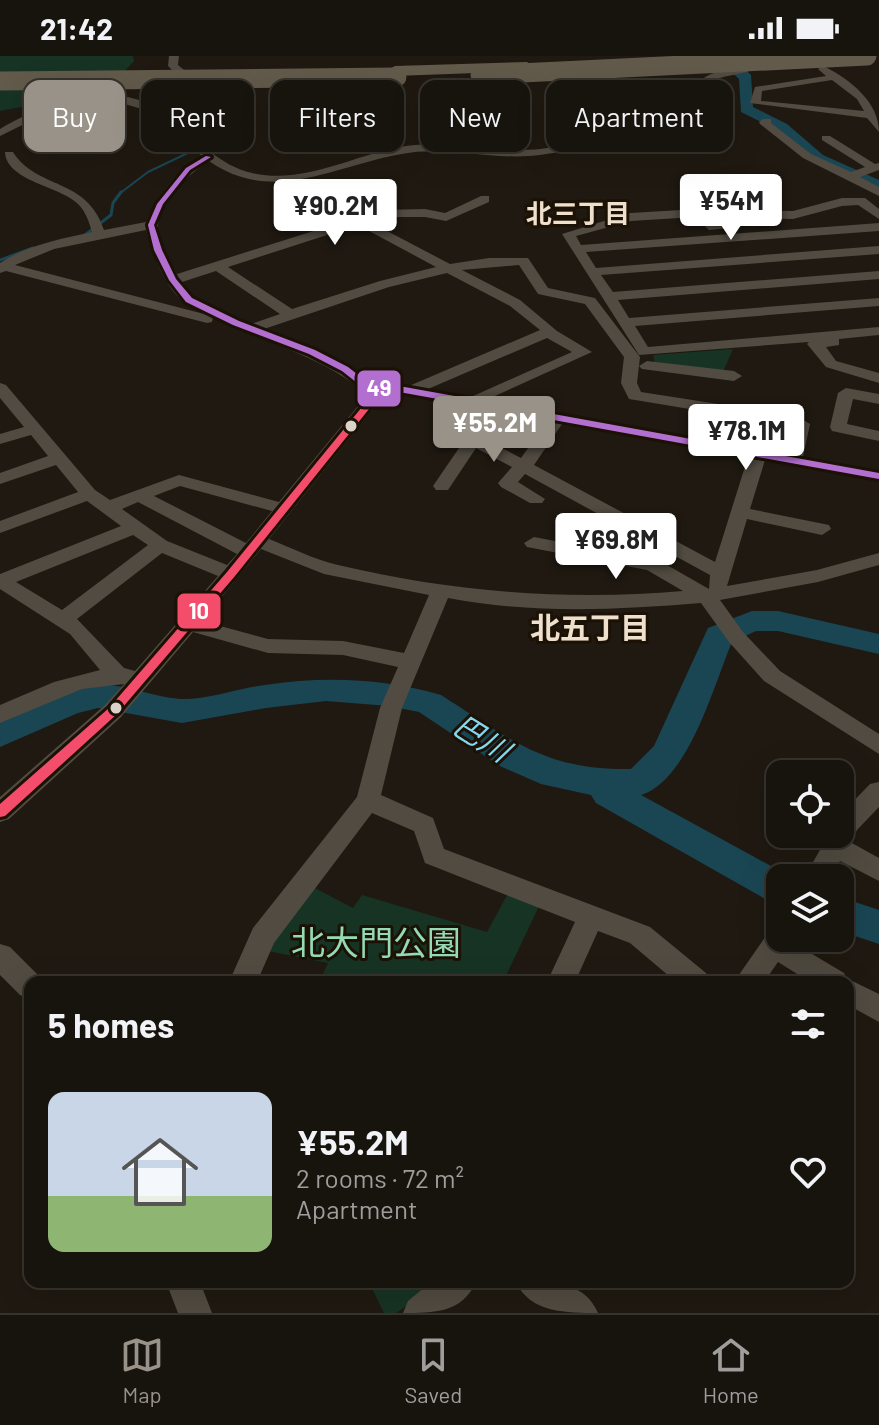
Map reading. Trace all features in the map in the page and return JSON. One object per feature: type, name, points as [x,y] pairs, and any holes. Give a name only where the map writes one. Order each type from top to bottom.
[{"type":"highway","points":[[478,72],[867,56]]},
{"type":"highway","points":[[0,81],[478,72],[751,62]]},
{"type":"highway","points":[[0,74],[396,74]]},
{"type":"street","points":[[174,56],[173,66],[191,80]]},
{"type":"street","points":[[801,56],[861,97],[879,129]]},
{"type":"street","points":[[203,152],[235,173],[286,179],[333,172],[400,150],[437,147],[525,153],[564,149],[685,106],[696,99],[710,78],[751,62],[817,65],[848,62]]},
{"type":"street","points":[[835,77],[758,89],[755,103],[776,115],[873,115]]},
{"type":"street","points":[[788,86],[776,115],[764,122],[807,156],[855,175],[879,192]]},
{"type":"street","points":[[0,133],[38,112],[73,102],[141,104]]},
{"type":"street","points":[[826,138],[876,167]]},
{"type":"street","points":[[9,154],[11,163],[19,169],[62,186],[89,206],[99,235]]},
{"type":"street","points":[[208,157],[188,169],[160,204],[151,225],[158,250],[173,280],[189,300],[242,326],[312,352],[345,369],[369,388],[411,391],[558,417],[628,412],[744,413]]},
{"type":"street","points":[[855,175],[876,167]]},
{"type":"street","points":[[173,280],[357,220],[394,212],[446,217],[485,199]]},
{"type":"street","points":[[709,226],[740,223],[732,214],[793,215],[842,202],[861,201],[879,215]]},
{"type":"street","points":[[734,376],[645,359],[568,234],[630,217],[698,213],[806,338]]},
{"type":"street","points":[[357,220],[515,303],[548,332],[584,352],[481,396],[475,402]]},
{"type":"street","points":[[2,266],[16,256],[36,250],[151,225]]},
{"type":"street","points":[[577,249],[879,227]]},
{"type":"street","points":[[592,272],[879,250]]},
{"type":"street","points":[[2,266],[242,326],[291,315],[395,281],[493,260],[523,261],[543,291],[590,301],[632,357],[628,412]]},
{"type":"street","points":[[218,266],[291,315]]},
{"type":"street","points":[[607,297],[879,275]]},
{"type":"street","points":[[624,323],[879,302]]},
{"type":"street","points":[[645,359],[724,345],[879,331]]},
{"type":"street","points":[[411,391],[548,332]]},
{"type":"street","points":[[875,375],[831,364],[815,344],[879,338]]},
{"type":"street","points":[[724,345],[823,354]]},
{"type":"street","points":[[628,412],[645,359]]},
{"type":"street","points":[[701,372],[694,397],[726,398]]},
{"type":"street","points":[[0,388],[89,494],[160,545],[231,574]]},
{"type":"street","points":[[0,812],[113,711],[131,679],[189,624],[366,407],[369,388]]},
{"type":"street","points":[[879,399],[846,393],[838,427],[879,436]]},
{"type":"street","points":[[442,486],[496,406]]},
{"type":"street","points":[[628,412],[758,454],[879,476]]},
{"type":"street","points":[[536,499],[507,483],[524,465],[558,417]]},
{"type":"street","points":[[794,460],[802,424]]},
{"type":"street","points":[[0,439],[35,429]]},
{"type":"street","points":[[475,440],[721,573]]},
{"type":"street","points":[[710,595],[721,573],[758,454]]},
{"type":"street","points":[[0,479],[60,458]]},
{"type":"street","points":[[107,508],[179,480],[284,509]]},
{"type":"street","points":[[0,527],[89,494]]},
{"type":"street","points":[[139,496],[253,547],[331,570],[488,599],[611,604],[710,595],[818,576],[879,559]]},
{"type":"street","points":[[740,512],[822,529]]},
{"type":"street","points":[[1,581],[133,528]]},
{"type":"street","points":[[534,543],[653,565],[710,595],[731,630],[772,676],[879,745]]},
{"type":"street","points":[[62,620],[160,545]]},
{"type":"street","points":[[1,581],[77,629],[131,679]]},
{"type":"street","points":[[246,976],[263,936],[368,800],[391,708],[441,590]]},
{"type":"street","points":[[189,624],[268,646],[343,648],[407,672]]},
{"type":"street","points":[[0,715],[57,688],[131,679]]},
{"type":"street","points":[[854,817],[879,791]]},
{"type":"street","points":[[368,800],[424,825],[434,856],[640,935],[689,976]]},
{"type":"street","points":[[839,848],[879,870]]},
{"type":"street","points":[[564,976],[591,915]]},
{"type":"street","points":[[752,976],[770,952]]},
{"type":"street","points":[[791,952],[825,976]]},
{"type":"street","points":[[0,956],[24,980]]},
{"type":"street","points":[[854,994],[879,1009]]},
{"type":"street","points":[[185,1288],[195,1313]]},
{"type":"street","points":[[420,1313],[451,1288]]},
{"type":"street","points":[[542,1288],[581,1313]]},
{"type":"green space","points":[[0,56],[133,56],[134,61],[116,80],[24,80],[24,106],[0,111]]},
{"type":"green space","points":[[733,349],[723,372],[655,364],[653,355]]},
{"type":"green space","name":"北大門公園","points":[[311,886],[353,908],[362,895],[487,932],[511,888],[542,900],[506,976],[322,976],[328,963],[268,951]]},
{"type":"green space","points":[[372,1288],[421,1288],[425,1293],[396,1313],[384,1313]]},
{"type":"waterway","name":"巴川","points":[[722,56],[746,78],[746,109],[782,127],[817,158],[879,186]]},
{"type":"waterway","points":[[120,193],[148,172],[190,152]]},
{"type":"waterway","points":[[85,235],[111,215],[113,203],[120,193]]},
{"type":"waterway","points":[[0,260],[33,248]]},
{"type":"waterway","name":"巴川","points":[[603,783],[639,782],[668,754],[719,635],[752,621],[778,621],[879,644]]},
{"type":"waterway","name":"巴川","points":[[0,735],[68,704],[98,696],[182,711],[266,696],[326,690],[389,694],[429,703],[512,757],[553,775],[603,783]]},
{"type":"waterway","points":[[603,783],[608,793],[766,881]]},
{"type":"waterway","points":[[854,919],[879,927]]},
{"type":"transit line","name":"49","points":[[208,157],[188,169],[160,204],[151,225],[158,250],[173,280],[189,300],[236,323],[312,352],[345,369],[369,388],[399,389],[879,476]]},
{"type":"transit line","name":"10","points":[[0,812],[113,711],[231,574],[366,407],[369,388]]},
{"type":"district","name":"北三丁目","points":[[578,212]]},
{"type":"district","name":"北五丁目","points":[[590,627]]}]
